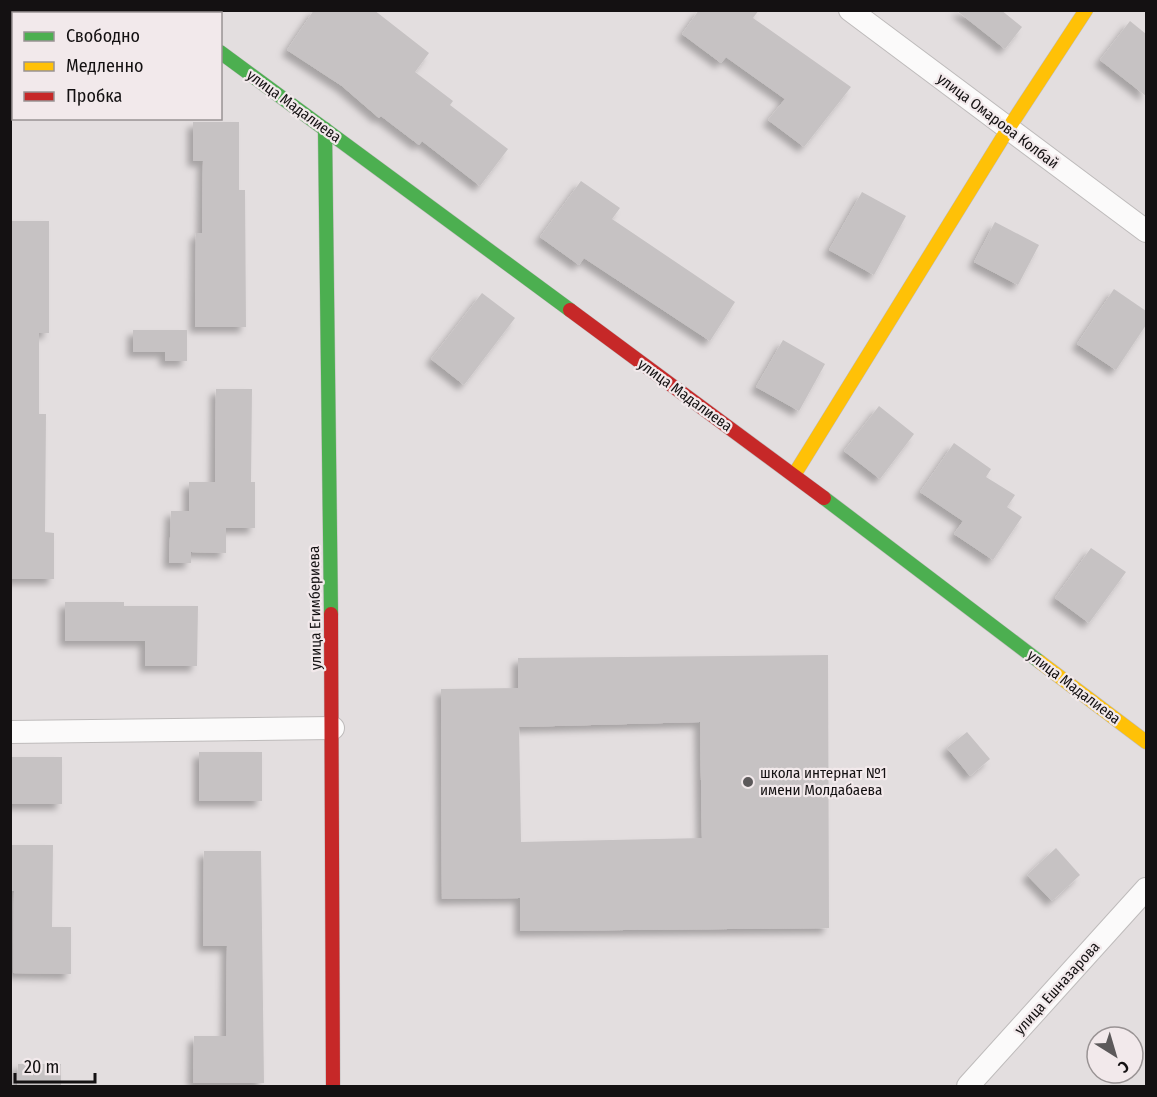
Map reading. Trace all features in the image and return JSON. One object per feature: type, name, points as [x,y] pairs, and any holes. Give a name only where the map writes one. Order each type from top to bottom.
[{"type":"street","name":"улица Омарова Колбай","points":[[850,10],[1146,231]]},
{"type":"street","points":[[794,476],[1008,129],[1086,10]]},
{"type":"street","name":"улица Мадалиева","points":[[222,53],[794,476],[1146,742]]},
{"type":"street","name":"улица Егимбериева","points":[[325,129],[333,728],[333,1086]]},
{"type":"street","points":[[10,732],[333,728]]},
{"type":"street","name":"улица Ешназарова","points":[[968,1086],[1146,889]]},
{"type":"building","points":[[314,10],[374,10],[429,53],[415,72],[453,101],[450,105],[508,149],[480,186],[422,141],[419,145],[381,116],[379,118],[342,86],[287,50]]},
{"type":"building","points":[[699,10],[759,10],[753,18],[851,87],[804,147],[768,120],[785,99],[726,57],[721,63],[682,34]]},
{"type":"building","points":[[956,10],[1001,10],[1022,27],[1005,49]]},
{"type":"building","points":[[1130,21],[1146,34],[1146,96],[1100,60]]},
{"type":"building","points":[[193,122],[239,122],[239,190],[245,190],[246,327],[195,327],[196,233],[202,233],[203,161],[193,161]]},
{"type":"building","points":[[581,181],[620,208],[612,219],[735,302],[710,341],[584,258],[579,265],[540,237]]},
{"type":"building","points":[[862,192],[906,216],[874,275],[829,250]]},
{"type":"building","points":[[10,221],[49,221],[49,333],[39,333],[39,414],[46,414],[45,532],[54,533],[54,579],[10,579]]},
{"type":"building","points":[[995,222],[1039,245],[1018,285],[974,262]]},
{"type":"building","points":[[1114,289],[1146,311],[1146,325],[1116,370],[1077,344]]},
{"type":"building","points":[[482,293],[515,318],[464,385],[431,359]]},
{"type":"building","points":[[133,330],[187,330],[187,361],[165,361],[165,352],[133,352]]},
{"type":"building","points":[[783,340],[825,364],[799,411],[756,387]]},
{"type":"building","points":[[216,389],[252,389],[251,482],[255,482],[255,528],[226,528],[226,553],[191,552],[191,563],[169,563],[171,511],[189,511],[189,482],[215,482]]},
{"type":"building","points":[[879,406],[914,434],[880,479],[844,451]]},
{"type":"building","points":[[954,443],[991,469],[986,477],[1015,495],[1007,507],[1022,517],[993,560],[954,534],[963,521],[920,492]]},
{"type":"building","points":[[1091,548],[1126,572],[1089,623],[1055,598]]},
{"type":"building","points":[[65,602],[124,602],[124,606],[198,606],[197,666],[145,666],[145,641],[65,641]]},
{"type":"building","points":[[828,655],[829,928],[520,931],[520,898],[442,899],[441,689],[518,688],[518,658]],"holes":[[[700,722],[702,838],[521,842],[519,727]]]},
{"type":"building","points":[[967,732],[990,759],[970,776],[947,748]]},
{"type":"building","points":[[199,752],[262,752],[262,801],[199,801]]},
{"type":"building","points":[[10,757],[62,757],[62,804],[10,804]]},
{"type":"building","points":[[11,845],[53,845],[52,927],[71,927],[71,974],[13,973],[14,891],[11,891]]},
{"type":"building","points":[[1056,848],[1080,875],[1052,901],[1027,875]]},
{"type":"building","points":[[204,851],[261,851],[264,1083],[193,1083],[194,1036],[226,1036],[227,946],[203,946]]},
{"type":"building","points":[[18,1064],[61,1064],[61,1086],[17,1086]]},
{"type":"traffic: fast","points":[[222,53],[570,310]]},
{"type":"traffic: fast","points":[[325,129],[331,614]]},
{"type":"traffic: fast","points":[[824,498],[1040,662]]},
{"type":"traffic: slow","points":[[794,475],[1008,129],[1086,10]]},
{"type":"traffic: slow","points":[[1040,662],[1146,742]]},
{"type":"traffic: jam","points":[[570,310],[824,498]]},
{"type":"traffic: jam","points":[[331,614],[333,1086]]},
{"type":"place","name":"школа интернат №1 имени Молдабаева","points":[[748,782]]}]
